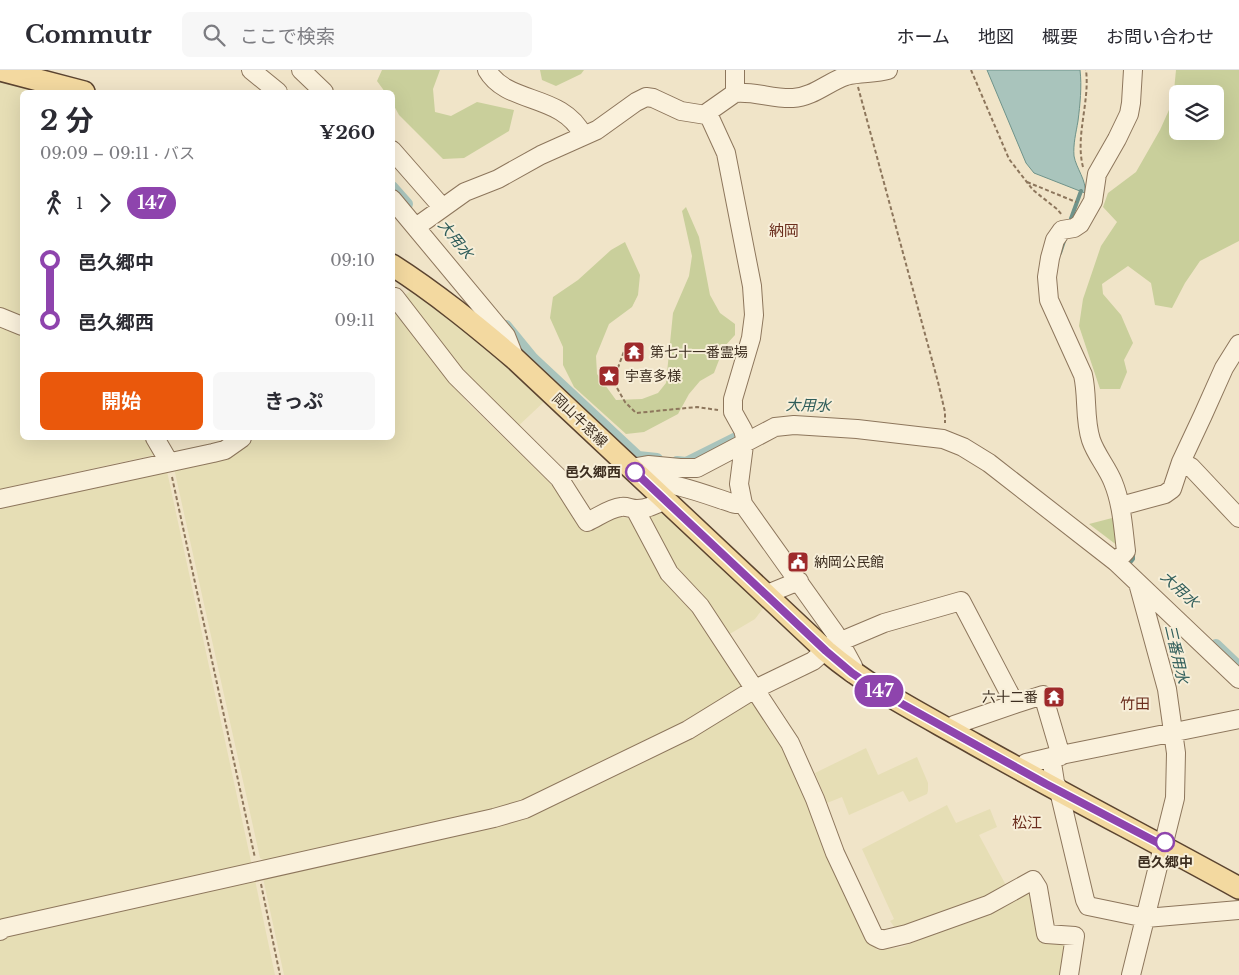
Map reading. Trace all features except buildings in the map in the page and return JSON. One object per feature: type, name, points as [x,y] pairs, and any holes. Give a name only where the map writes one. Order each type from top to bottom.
[{"type":"main road","points":[[0,70],[56,77],[80,90]]},
{"type":"main road","name":"岡山牛窓線","points":[[395,267],[414,278],[515,359],[768,597],[832,647],[852,673],[877,690],[1239,888]]},
{"type":"street","points":[[301,70],[322,90]]},
{"type":"street","points":[[487,70],[498,84],[556,108],[578,124],[583,135]]},
{"type":"street","points":[[735,70],[735,93]]},
{"type":"street","points":[[706,115],[735,93],[742,92],[778,98],[794,98],[818,91],[838,79],[856,74],[888,70]]},
{"type":"street","points":[[1119,558],[1126,550],[1121,506],[1113,480],[1092,441],[1088,425],[1086,385],[1049,300],[1047,277],[1055,240],[1062,230],[1074,228],[1080,224],[1093,201],[1096,174],[1117,140],[1129,114],[1133,70]]},
{"type":"street","points":[[261,78],[276,90]]},
{"type":"street","points":[[420,224],[465,192],[498,179],[542,155],[597,130],[646,97],[653,98],[681,111],[706,115],[716,130],[726,153],[752,286],[754,315],[751,338],[733,399],[733,412],[744,436],[739,484],[740,496],[743,504],[799,581],[832,647]]},
{"type":"street","points":[[395,153],[442,207]]},
{"type":"street","points":[[395,202],[420,224],[506,336],[515,359]]},
{"type":"street","points":[[395,297],[414,278]]},
{"type":"street","points":[[395,299],[456,376],[559,478],[588,522],[619,507],[635,509],[664,500]]},
{"type":"street","points":[[0,317],[20,325]]},
{"type":"street","points":[[1121,506],[1165,494],[1172,489],[1224,368],[1239,344]]},
{"type":"street","points":[[631,468],[648,465],[697,468],[744,436],[775,427],[794,425],[944,434],[989,463],[1119,558],[1138,582],[1239,680]]},
{"type":"street","points":[[156,440],[169,462]]},
{"type":"street","points":[[0,499],[225,450],[239,440]]},
{"type":"street","points":[[1182,462],[1191,467],[1239,518]]},
{"type":"street","points":[[647,484],[652,482],[675,486],[736,504],[743,504]]},
{"type":"street","points":[[635,509],[669,573],[700,606],[753,690],[790,743],[815,799],[835,853],[874,936],[882,940],[907,934],[988,904],[1033,880],[1038,888],[1046,934],[1075,936],[1069,975]]},
{"type":"street","points":[[768,597],[772,592],[799,581]]},
{"type":"street","points":[[1131,975],[1175,798],[1176,753],[1167,689],[1138,582]]},
{"type":"street","points":[[0,931],[4,928],[494,818],[525,809],[688,730],[753,690],[812,660],[832,647],[884,623],[961,601],[1015,704]]},
{"type":"street","points":[[951,731],[954,725],[1043,695],[1056,756],[1055,782],[1059,791],[1088,906],[1146,918],[1239,910]]},
{"type":"street","points":[[1022,770],[1026,763],[1239,719]]},
{"type":"path","points":[[970,70],[1009,159],[1033,190],[1062,213],[1062,230]]},
{"type":"path","points":[[1086,70],[1087,86],[1080,155],[1085,174],[1089,181],[1094,184]]},
{"type":"path","points":[[856,74],[860,97],[938,382],[945,412],[944,434]]},
{"type":"path","points":[[1025,181],[1072,201]]},
{"type":"path","points":[[626,346],[613,381],[625,402],[636,413],[696,406],[733,412]]},
{"type":"path","points":[[169,462],[280,975]]},
{"type":"shaded area","points":[[0,77],[54,90],[20,90],[20,319],[0,311]]},
{"type":"shaded area","points":[[415,287],[547,399],[514,430],[461,375],[403,297]]},
{"type":"shaded area","points":[[395,309],[466,401],[555,488],[585,531],[616,516],[628,518],[637,527],[692,603],[744,687],[688,727],[514,807],[270,864],[260,858],[174,468],[243,440],[395,440]]},
{"type":"shaded area","points":[[0,327],[20,335],[20,440],[145,440],[154,455],[0,489]]},
{"type":"shaded area","points":[[167,471],[252,866],[0,923],[0,506]]},
{"type":"shaded area","points":[[660,509],[764,607],[755,619],[728,635],[702,593],[682,575],[674,564],[646,513]]},
{"type":"shaded area","points":[[747,701],[753,702],[786,745],[869,938],[877,950],[902,947],[991,911],[1026,892],[1029,895],[1038,940],[1066,943],[1060,975],[284,975],[263,878],[510,823],[637,763]]},
{"type":"shaded area","points":[[866,748],[878,775],[917,757],[928,783],[927,794],[909,802],[903,791],[849,815],[842,797],[827,803],[815,773]]},
{"type":"shaded area","points":[[947,805],[956,823],[990,809],[997,827],[979,835],[1008,889],[898,929],[895,928],[890,921],[894,919],[862,849]]},
{"type":"shaded area","points":[[255,880],[275,975],[0,975],[0,937]]},
{"type":"green space","points":[[382,70],[440,70],[433,89],[435,112],[451,116],[477,102],[514,110],[509,131],[464,158],[443,159],[399,115],[395,108],[395,90],[384,90],[377,81]]},
{"type":"green space","points":[[540,70],[584,70],[581,74],[556,86],[542,80]]},
{"type":"green space","points":[[1176,70],[1239,70],[1239,241],[1200,261],[1185,283],[1172,308],[1155,305],[1151,283],[1128,266],[1102,284],[1103,294],[1121,315],[1133,343],[1124,360],[1127,372],[1120,389],[1100,389],[1079,326],[1083,299],[1101,246],[1117,222],[1103,207],[1108,193],[1136,172],[1169,110],[1169,140],[1224,140],[1224,85],[1175,85]]},
{"type":"green space","points":[[686,207],[699,237],[710,295],[720,313],[735,324],[735,335],[724,347],[714,373],[700,381],[689,394],[678,414],[644,432],[626,434],[574,387],[563,365],[563,347],[550,318],[553,297],[578,280],[611,250],[625,242],[640,275],[638,295],[632,307],[609,324],[596,356],[597,374],[616,400],[642,399],[658,393],[666,383],[673,313],[689,276],[692,256],[682,211]]},
{"type":"green space","points":[[1116,517],[1118,546],[1089,524]]},
{"type":"water","points":[[987,70],[1080,70],[1080,102],[1074,156],[1084,184],[1085,193],[1034,173],[1026,163]]},
{"type":"waterway","name":"大用水","points":[[395,190],[407,204]]},
{"type":"waterway","points":[[1069,224],[1081,191]]},
{"type":"waterway","points":[[1060,253],[1065,238]]},
{"type":"waterway","name":"大用水","points":[[506,326],[533,359],[638,457],[657,459]]},
{"type":"waterway","name":"大用水","points":[[677,462],[686,463],[738,437]]},
{"type":"waterway","points":[[1129,564],[1133,559],[1133,551]]},
{"type":"waterway","name":"大用水","points":[[1216,645],[1239,667]]},
{"type":"bus line","name":"147","points":[[635,472],[826,651],[852,673],[877,690],[1059,791],[1164,846],[1165,842]]},
{"type":"place","name":"第七十一番霊場","points":[[634,352]]},
{"type":"place","name":"宇喜多様","points":[[609,376]]},
{"type":"place","name":"邑久郷西","points":[[635,472]]},
{"type":"place","name":"納岡公民館","points":[[798,562]]},
{"type":"place","name":"六十二番","points":[[1054,697]]},
{"type":"place","name":"邑久郷中","points":[[1165,842]]},
{"type":"district","name":"納岡","points":[[784,230]]},
{"type":"district","name":"竹田","points":[[1135,703]]},
{"type":"district","name":"松江","points":[[1027,822]]},
{"type":"water label","name":"三番用水","points":[[1177,654]]}]
